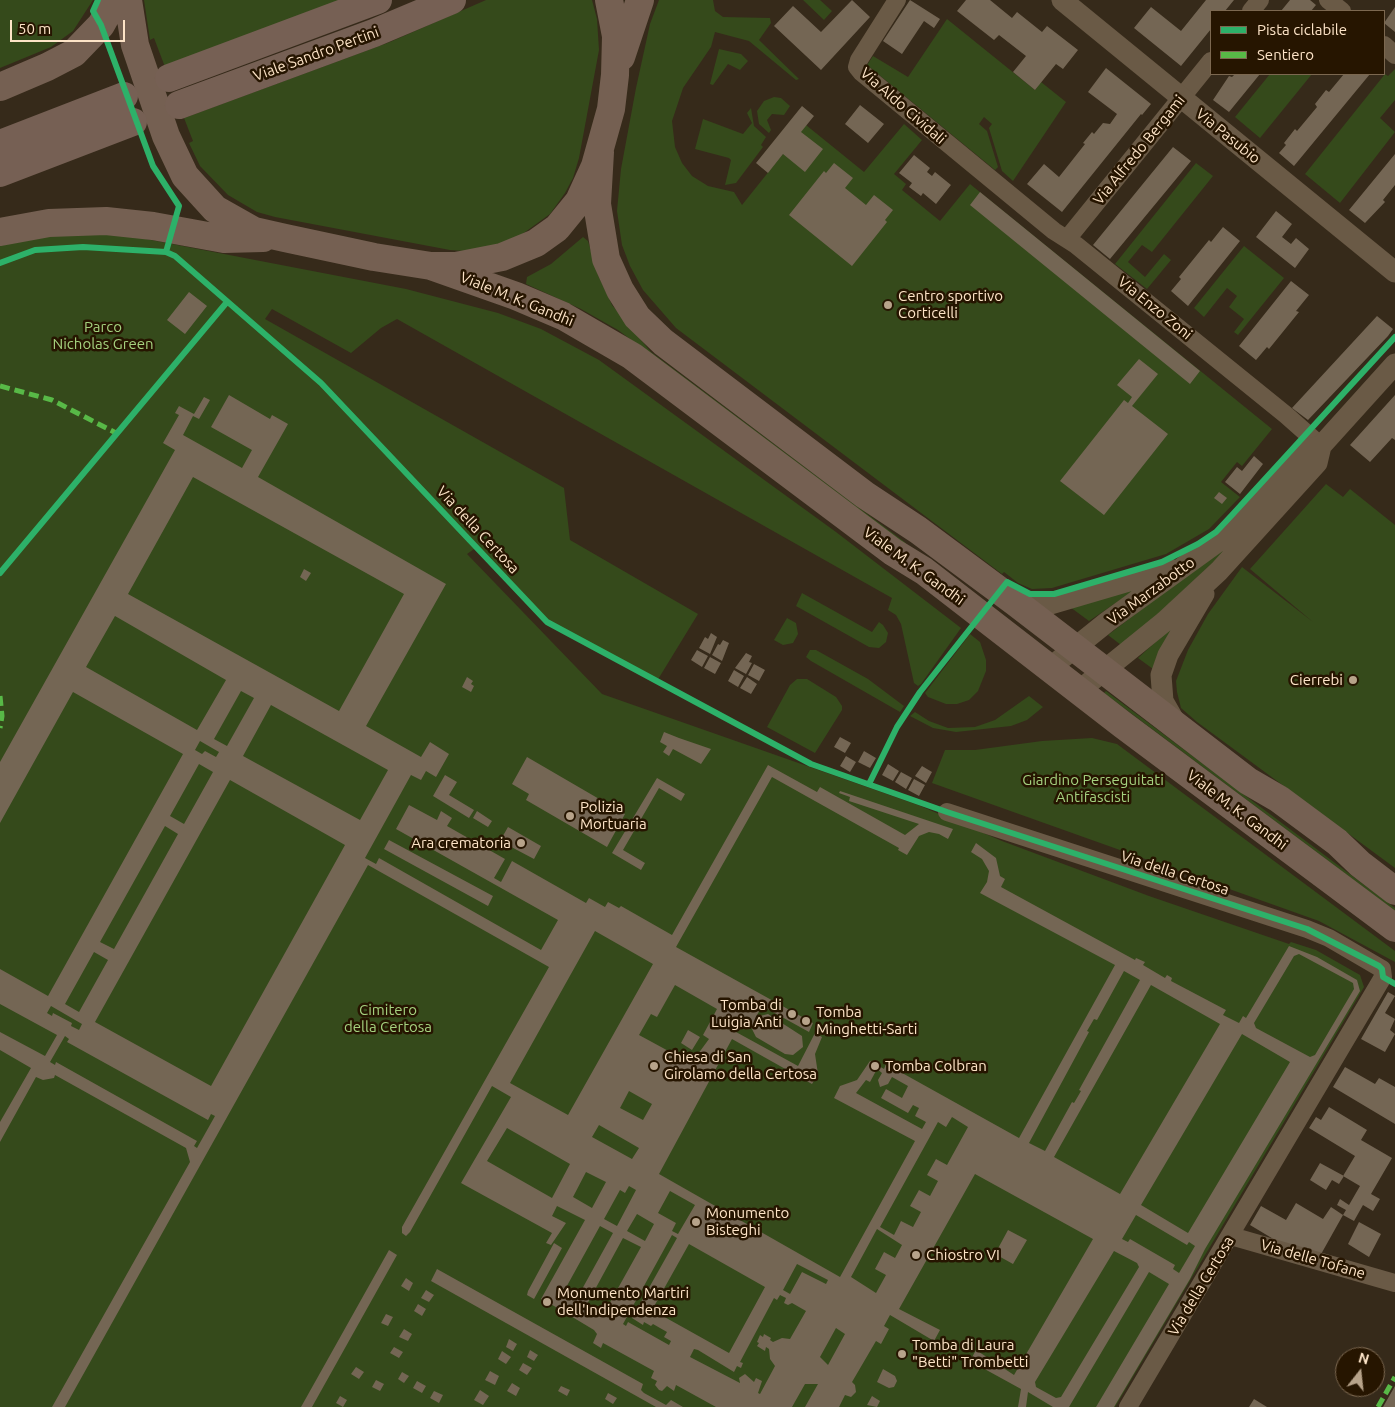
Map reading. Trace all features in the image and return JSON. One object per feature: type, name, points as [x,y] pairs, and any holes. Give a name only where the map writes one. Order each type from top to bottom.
[{"type":"highway","name":"Viale Sandro Pertini","points":[[169,78],[378,0]]},
{"type":"highway","name":"Viale Sandro Pertini","points":[[179,105],[374,32],[452,0]]},
{"type":"highway","points":[[0,144],[124,96]]},
{"type":"highway","points":[[0,173],[133,122]]},
{"type":"main road","points":[[0,87],[54,64],[74,53],[101,25],[115,0]]},
{"type":"main road","points":[[128,0],[135,45],[173,149],[185,176],[215,209],[254,230],[374,257],[431,266],[456,266],[486,262],[514,254],[541,240],[557,228],[578,201],[600,152],[611,108],[616,75],[616,36],[609,0]]},
{"type":"main road","points":[[616,75],[640,0]]},
{"type":"main road","name":"Viale M. K. Gandhi","points":[[600,152],[596,204],[602,245],[620,290],[637,317],[678,354],[865,495],[918,530],[1015,602],[1064,657]]},
{"type":"main road","points":[[0,232],[49,223],[106,221],[153,226],[224,239],[285,238]]},
{"type":"main road","name":"Viale M. K. Gandhi","points":[[431,266],[538,305],[609,342],[1064,657],[1395,928]]},
{"type":"main road","name":"Viale M. K. Gandhi","points":[[1092,680],[1179,728],[1248,781],[1279,799],[1336,842],[1395,891]]},
{"type":"street","name":"Via Aldo Cividali","points":[[897,0],[859,60],[859,70],[986,175]]},
{"type":"street","name":"Via Pasubio","points":[[1062,0],[1395,272]]},
{"type":"street","points":[[1252,10],[1260,0]]},
{"type":"street","points":[[1328,0],[1341,10]]},
{"type":"street","points":[[1385,46],[1395,54]]},
{"type":"street","name":"Via Alfredo Bergami","points":[[1067,239],[1210,62]]},
{"type":"street","name":"Via Enzo Zoni","points":[[986,175],[1279,409],[1321,446]]},
{"type":"street","name":"Via Marzabotto","points":[[1092,680],[1164,622],[1219,571],[1317,463],[1321,446],[1395,364]]},
{"type":"street","name":"Via Marzabotto","points":[[1064,657],[1140,597],[1190,563],[1231,530],[1304,450],[1321,446]]},
{"type":"street","points":[[1015,602],[1033,606],[1050,604],[1190,563]]},
{"type":"street","points":[[1179,728],[1163,701],[1161,675],[1168,655],[1219,571]]},
{"type":"street","name":"Via della Certosa","points":[[947,812],[1307,929],[1329,938],[1382,969],[1383,977],[1128,1407]]},
{"type":"street","name":"Via delle Tofane","points":[[1231,1236],[1395,1283]]},
{"type":"green space","points":[[0,0],[93,0],[73,31],[51,47],[0,68]]},
{"type":"green space","points":[[144,0],[340,0],[165,67],[154,38],[150,40]]},
{"type":"green space","points":[[486,0],[592,0],[597,19],[599,50],[579,158],[573,178],[550,214],[521,235],[502,244],[464,251],[450,250],[275,217],[257,212],[228,195],[200,166],[189,143],[193,141],[184,118],[390,42]]},
{"type":"green space","name":"Centro sportivo Corticelli","points":[[659,0],[713,0],[715,11],[723,17],[770,18],[771,23],[759,40],[799,79],[796,80],[749,41],[715,32],[711,47],[683,88],[672,121],[675,147],[682,163],[692,176],[708,186],[734,192],[742,205],[806,125],[864,172],[904,124],[922,140],[894,174],[906,184],[902,190],[940,221],[970,184],[1272,429],[1242,466],[1237,462],[1221,482],[1240,497],[1209,529],[1166,554],[1052,588],[1032,589],[1018,583],[1004,572],[1002,574],[676,328],[643,290],[630,266],[622,245],[617,211],[621,169],[636,88],[650,24]]},
{"type":"green space","points":[[803,0],[820,0],[832,11],[824,20]]},
{"type":"green space","points":[[947,19],[1035,90],[1041,82],[1066,102],[1013,181],[1002,171],[989,128],[992,124],[984,117],[979,124],[987,131],[998,167],[995,170],[867,65],[873,56],[908,77]]},
{"type":"green space","points":[[719,49],[741,54],[748,61],[740,70],[728,64],[713,85],[710,84]]},
{"type":"green space","points":[[1395,69],[1395,100],[1380,118],[1395,132],[1340,203],[1305,174],[1385,74],[1388,76]]},
{"type":"green space","points":[[1269,75],[1311,75],[1260,138],[1235,117]]},
{"type":"green space","points":[[774,97],[781,98],[790,106],[784,115],[772,114],[767,120],[771,130],[769,133],[759,124],[757,111],[764,101]]},
{"type":"green space","points":[[751,108],[754,126],[766,137],[761,145],[763,147],[736,183],[725,185],[731,160],[695,149],[703,119],[743,134],[752,123],[747,113]]},
{"type":"green space","points":[[1196,163],[1213,176],[1152,252],[1142,245],[1128,262],[1145,277],[1164,254],[1171,260],[1147,289],[1115,264]]},
{"type":"green space","name":"Cimitero della Certosa","points":[[44,231],[120,234],[406,289],[498,313],[541,329],[599,360],[836,532],[961,628],[921,684],[918,686],[914,683],[901,624],[896,615],[888,610],[892,598],[397,319],[381,328],[351,353],[272,309],[265,319],[564,488],[570,540],[698,614],[657,681],[547,622],[477,547],[467,554],[602,694],[918,805],[1002,841],[1149,896],[1289,944],[1291,942],[1316,950],[1360,975],[1364,987],[1115,1407],[0,1407],[0,245]]},
{"type":"green space","points":[[583,237],[588,241],[598,275],[612,305],[651,352],[906,543],[905,545],[618,330],[581,309],[526,284],[527,277],[551,264]]},
{"type":"green space","points":[[1244,246],[1284,278],[1238,335],[1234,332],[1244,319],[1229,307],[1237,296],[1227,288],[1204,317],[1194,308]]},
{"type":"green space","name":"Cierrebi","points":[[1326,484],[1343,497],[1350,489],[1395,525],[1395,868],[1197,722],[1181,708],[1177,692],[1176,681],[1188,650],[1208,614],[1242,567],[1313,622],[1250,569]]},
{"type":"green space","points":[[1222,548],[1224,552],[1136,635],[1121,645],[1108,635]]},
{"type":"green space","points":[[1138,588],[1089,621],[1070,607]]},
{"type":"green space","points":[[802,593],[872,632],[879,622],[888,633],[886,642],[879,648],[869,647],[796,606]]},
{"type":"green space","points":[[787,618],[796,623],[798,634],[793,643],[783,645],[774,640]]},
{"type":"green space","points":[[1173,626],[1153,669],[1138,658]]},
{"type":"green space","points":[[970,634],[980,642],[986,660],[986,671],[978,691],[969,700],[957,704],[946,704],[928,697],[925,693]]},
{"type":"green space","points":[[810,650],[816,650],[868,679],[904,706],[900,712],[811,661],[806,657]]},
{"type":"green space","points":[[797,679],[807,679],[836,697],[842,706],[842,710],[815,753],[767,727],[790,685]]},
{"type":"green space","points":[[1106,691],[1395,908],[1395,911],[1104,693]]},
{"type":"green space","points":[[1029,696],[1043,707],[1027,720],[1011,726],[956,732],[933,728],[910,716],[915,712],[929,721],[948,728],[975,727],[995,720]]},
{"type":"green space","name":"Giardino Perseguitati Antifascisti","points":[[1092,738],[1117,744],[1395,951],[1395,962],[1319,921],[932,783],[945,750],[975,750],[1042,741]]},
{"type":"building","points":[[852,0],[870,17],[821,70],[774,26],[793,6],[821,32]]},
{"type":"building","points":[[910,0],[940,19],[934,28],[924,21],[902,54],[883,41]]},
{"type":"building","points":[[966,0],[990,0],[1012,18],[1017,12],[1042,32],[1047,26],[1078,50],[1063,69],[1056,64],[1035,90],[1013,72],[1026,56],[999,35],[994,40],[957,11]]},
{"type":"building","points":[[1206,0],[1234,0],[1226,10],[1210,10],[1210,30],[1181,66],[1134,28],[1151,7],[1181,31]]},
{"type":"building","points":[[1290,0],[1310,0],[1316,5],[1312,10],[1282,10]]},
{"type":"building","points":[[1395,7],[1395,32],[1385,24]]},
{"type":"building","points":[[1106,68],[1151,104],[1062,212],[1027,184],[1044,164],[1059,177],[1092,132],[1094,134],[1103,123],[1110,124],[1117,114],[1088,92]]},
{"type":"building","points":[[1234,75],[1259,75],[1229,112],[1213,100],[1229,76],[1232,77]]},
{"type":"building","points":[[1343,75],[1369,75],[1294,166],[1279,153],[1295,129],[1297,131],[1317,107],[1315,104],[1326,90],[1329,92]]},
{"type":"building","points":[[860,105],[884,124],[868,143],[845,124]]},
{"type":"building","points":[[802,106],[814,116],[801,132],[823,149],[805,172],[783,154],[768,173],[756,163]]},
{"type":"building","points":[[1173,147],[1191,161],[1110,259],[1093,245]]},
{"type":"building","points":[[1395,154],[1395,185],[1383,200],[1385,202],[1365,223],[1349,210]]},
{"type":"building","points":[[914,155],[930,168],[927,172],[932,176],[935,172],[951,185],[936,204],[923,193],[921,196],[909,187],[912,183],[899,173]]},
{"type":"building","points":[[834,163],[853,178],[845,188],[866,205],[874,195],[893,210],[885,220],[887,222],[852,266],[789,215],[824,171],[826,173]]},
{"type":"building","points":[[980,192],[1200,371],[1190,384],[970,205]]},
{"type":"building","points":[[1276,211],[1292,224],[1282,237],[1291,244],[1296,238],[1309,249],[1295,268],[1256,237]]},
{"type":"building","points":[[1223,227],[1240,241],[1188,306],[1171,291],[1181,279],[1179,277],[1209,240],[1211,242]]},
{"type":"building","points":[[1291,281],[1309,295],[1296,311],[1299,312],[1269,349],[1267,347],[1256,360],[1239,346]]},
{"type":"building","points":[[189,292],[207,306],[185,334],[167,320]]},
{"type":"building","points":[[1377,316],[1393,329],[1388,336],[1308,420],[1292,408]]},
{"type":"building","points":[[1139,359],[1158,374],[1132,406],[1168,434],[1104,515],[1060,481],[1124,400],[1128,403],[1132,397],[1117,385]]},
{"type":"building","points":[[229,395],[270,419],[272,415],[288,424],[258,477],[446,584],[366,726],[421,757],[430,742],[449,754],[436,777],[426,771],[421,780],[411,775],[365,858],[376,864],[379,858],[541,950],[558,920],[396,829],[409,805],[437,820],[441,811],[452,818],[447,826],[505,859],[494,878],[501,882],[512,861],[586,903],[589,898],[605,907],[608,902],[619,908],[621,906],[672,935],[768,765],[817,792],[820,787],[905,835],[919,824],[849,801],[850,797],[839,793],[840,791],[953,829],[948,839],[939,834],[929,832],[919,836],[907,855],[898,850],[899,848],[772,777],[676,947],[813,1023],[809,1032],[762,1006],[756,1017],[768,1014],[802,1036],[803,1047],[793,1055],[785,1054],[756,1037],[751,1027],[741,1022],[736,1032],[798,1066],[815,1033],[822,1037],[815,1054],[818,1074],[812,1084],[732,1039],[659,1174],[840,1277],[915,1141],[834,1098],[840,1086],[857,1080],[870,1061],[884,1069],[886,1064],[1019,1138],[1115,965],[980,893],[987,882],[989,871],[982,859],[971,852],[976,843],[996,858],[1000,876],[1005,879],[1001,887],[1135,960],[1136,958],[1145,962],[1143,965],[1165,978],[1167,975],[1172,978],[1171,981],[1226,1010],[1223,1015],[1239,1023],[1243,1016],[1246,1018],[1289,946],[1317,957],[1357,980],[1360,991],[1205,1249],[1190,1279],[1114,1407],[1096,1407],[1169,1284],[1149,1272],[1069,1407],[1053,1407],[1028,1392],[1026,1407],[1018,1407],[1021,1389],[970,1361],[976,1350],[1014,1375],[1093,1239],[975,1174],[899,1309],[940,1330],[934,1341],[890,1315],[884,1326],[889,1329],[881,1344],[876,1341],[852,1382],[855,1385],[856,1392],[851,1397],[845,1395],[839,1407],[805,1407],[818,1384],[805,1384],[792,1407],[716,1407],[676,1385],[674,1391],[667,1386],[662,1391],[659,1390],[655,1385],[657,1381],[651,1378],[654,1371],[603,1343],[601,1348],[593,1343],[597,1334],[594,1330],[549,1303],[545,1304],[541,1299],[585,1220],[557,1206],[552,1216],[566,1223],[551,1245],[546,1243],[552,1233],[461,1183],[511,1097],[492,1086],[406,1236],[402,1233],[402,1227],[549,967],[368,865],[65,1407],[52,1407],[190,1162],[186,1148],[55,1075],[54,1078],[43,1080],[36,1077],[0,1142],[0,1122],[31,1068],[0,1050],[0,1032],[45,1056],[57,1035],[0,1004],[0,969],[48,996],[183,754],[73,692],[0,823],[0,762],[175,450],[163,443],[179,415],[175,413],[179,406],[194,414],[204,397],[210,400],[199,419],[193,416],[183,435],[242,468],[252,450],[211,427]],"holes":[[[193,477],[404,594],[339,711],[128,594]],[[115,616],[226,680],[197,730],[86,667]],[[241,691],[254,698],[227,746],[214,739]],[[271,705],[388,770],[360,820],[243,756]],[[200,741],[219,752],[216,757],[205,751],[202,754],[195,750]],[[199,764],[213,772],[184,824],[170,816]],[[230,780],[345,845],[211,1086],[95,1022]],[[165,826],[178,834],[114,949],[100,942]],[[595,931],[653,964],[568,1115],[510,1083]],[[94,952],[108,960],[79,1012],[65,1004]],[[1299,954],[1353,983],[1354,989],[1315,1055],[1310,1057],[1256,1028],[1254,1023],[1294,956]],[[1124,971],[1140,980],[1079,1090],[1081,1091],[1074,1103],[1072,1102],[1045,1151],[1029,1143],[1089,1032],[1087,1031],[1094,1019],[1097,1020]],[[675,985],[717,1009],[703,1035],[709,1039],[695,1058],[685,1060],[639,1035],[651,1014],[657,1017]],[[1151,985],[1220,1024],[1120,1194],[1054,1157]],[[51,1006],[82,1024],[79,1030],[71,1026],[72,1023],[53,1013],[52,1016],[47,1013]],[[1242,1034],[1290,1062],[1188,1233],[1141,1205]],[[65,1036],[69,1039],[67,1042],[208,1120],[211,1114],[215,1116],[197,1148],[194,1146],[197,1141],[56,1062],[55,1065],[50,1062]],[[877,1069],[882,1073],[878,1080],[880,1087],[888,1084],[892,1077],[908,1086],[902,1098],[886,1089],[881,1098],[908,1113],[913,1105],[919,1108],[915,1116],[926,1122],[922,1129],[856,1093],[866,1080],[870,1082]],[[629,1091],[652,1104],[643,1120],[620,1108]],[[952,1117],[968,1127],[947,1165],[936,1159],[927,1175],[938,1181],[930,1196],[919,1190],[910,1206],[921,1212],[913,1227],[901,1221],[894,1235],[880,1227],[938,1122],[946,1127]],[[599,1125],[639,1148],[632,1159],[592,1137]],[[507,1128],[570,1164],[552,1198],[487,1161]],[[586,1172],[606,1182],[592,1208],[573,1197]],[[629,1186],[636,1190],[617,1226],[604,1219],[620,1190],[625,1193]],[[670,1191],[695,1205],[678,1234],[672,1231],[676,1223],[658,1213]],[[637,1214],[654,1224],[645,1241],[627,1231]],[[1136,1215],[1187,1245],[1189,1242],[1195,1246],[1179,1273],[1173,1269],[1175,1265],[1130,1239],[1128,1242],[1122,1239]],[[600,1226],[613,1233],[576,1300],[563,1293]],[[877,1229],[902,1245],[895,1258],[884,1252],[875,1269],[886,1275],[876,1293],[851,1277]],[[672,1235],[677,1238],[632,1318],[643,1325],[644,1322],[651,1326],[653,1324],[667,1332],[664,1337],[671,1341],[669,1345],[628,1322],[626,1326],[623,1324]],[[623,1238],[641,1247],[603,1315],[586,1306]],[[689,1244],[765,1287],[729,1353],[652,1310]],[[1114,1251],[1137,1263],[1139,1267],[1061,1397],[1056,1398],[1036,1387],[1035,1382]],[[797,1264],[828,1280],[826,1284],[802,1272],[790,1294],[783,1290]],[[780,1295],[786,1298],[784,1303],[788,1305],[792,1303],[806,1311],[790,1339],[782,1338],[773,1342],[770,1340],[771,1338],[764,1334],[763,1337],[760,1335],[757,1346],[765,1351],[766,1347],[769,1349],[770,1359],[775,1366],[760,1394],[758,1393],[762,1381],[756,1378],[754,1382],[745,1374],[739,1378],[740,1383],[690,1357],[694,1349],[734,1372],[737,1366],[741,1368],[743,1363],[740,1362],[774,1298],[777,1300]],[[836,1328],[845,1334],[828,1365],[820,1357]]]},
{"type":"building","points":[[1395,395],[1395,440],[1392,438],[1370,462],[1350,445]]},
{"type":"building","points":[[1254,456],[1263,464],[1240,494],[1225,482],[1237,467],[1242,471]]},
{"type":"building","points":[[1219,492],[1227,498],[1222,504],[1214,498]]},
{"type":"building","points":[[304,569],[311,573],[306,581],[300,577]]},
{"type":"building","points":[[711,633],[717,637],[710,654],[699,648],[705,637],[708,639]]},
{"type":"building","points":[[723,640],[729,643],[722,661],[712,655],[718,644],[720,645]]},
{"type":"building","points":[[697,650],[708,656],[702,667],[691,660]]},
{"type":"building","points":[[746,653],[752,656],[749,662],[752,663],[746,674],[735,668]]},
{"type":"building","points":[[710,657],[721,663],[715,674],[704,668]]},
{"type":"building","points":[[754,664],[765,670],[759,681],[748,675]]},
{"type":"building","points":[[734,670],[744,676],[738,687],[728,681]]},
{"type":"building","points":[[467,677],[473,681],[471,684],[474,686],[471,692],[462,687]]},
{"type":"building","points":[[747,677],[757,684],[751,694],[740,688]]},
{"type":"building","points":[[664,732],[711,749],[701,764],[673,749],[669,756],[663,752],[667,746],[660,742]]},
{"type":"building","points":[[840,737],[851,743],[845,753],[834,747]]},
{"type":"building","points":[[864,751],[876,758],[870,768],[858,762]]},
{"type":"building","points":[[846,756],[856,762],[850,772],[840,766]]},
{"type":"building","points":[[527,757],[625,814],[607,847],[526,800],[529,794],[512,784]]},
{"type":"building","points":[[888,764],[899,771],[893,781],[882,775]]},
{"type":"building","points":[[922,766],[932,772],[926,783],[915,776]]},
{"type":"building","points":[[901,772],[912,778],[906,789],[895,782]]},
{"type":"building","points":[[445,775],[457,782],[449,795],[474,810],[469,818],[433,796]]},
{"type":"building","points":[[657,778],[685,794],[681,801],[659,788],[623,850],[645,863],[641,870],[612,853]]},
{"type":"building","points":[[914,779],[925,785],[919,796],[908,790]]},
{"type":"building","points":[[477,811],[492,821],[488,827],[473,818]]},
{"type":"building","name":"Ara crematoria","points":[[508,827],[541,846],[534,859],[500,841]]},
{"type":"building","points":[[389,840],[493,896],[488,906],[384,849]]},
{"type":"building","points":[[1388,992],[1395,996],[1385,1013],[1395,1019],[1390,1030],[1395,1034],[1385,1052],[1361,1039]]},
{"type":"building","points":[[688,1030],[700,1037],[692,1050],[681,1043]]},
{"type":"building","points":[[1345,1067],[1375,1084],[1379,1078],[1395,1087],[1395,1124],[1333,1087]]},
{"type":"building","points":[[1329,1107],[1367,1130],[1361,1140],[1392,1158],[1371,1194],[1380,1199],[1373,1211],[1363,1205],[1354,1221],[1343,1215],[1346,1210],[1337,1205],[1340,1199],[1349,1205],[1360,1186],[1343,1176],[1355,1156],[1309,1128],[1316,1117],[1321,1120]]},
{"type":"building","points":[[1320,1163],[1344,1176],[1339,1184],[1332,1180],[1326,1190],[1310,1180]]},
{"type":"building","points":[[1296,1203],[1323,1219],[1331,1207],[1343,1215],[1320,1256],[1275,1240],[1250,1225],[1261,1206],[1286,1220]]},
{"type":"building","points":[[1359,1222],[1381,1234],[1369,1257],[1348,1244]]},
{"type":"building","points":[[1008,1230],[1027,1240],[1013,1264],[995,1254]]},
{"type":"building","points":[[554,1243],[562,1248],[534,1299],[527,1295],[528,1291]]},
{"type":"building","points":[[389,1250],[397,1255],[312,1407],[301,1407]]},
{"type":"building","points":[[437,1269],[643,1384],[641,1390],[644,1393],[666,1405],[671,1400],[683,1407],[656,1407],[431,1281]]},
{"type":"building","points":[[406,1278],[413,1283],[409,1291],[401,1286]]},
{"type":"building","points":[[426,1290],[434,1295],[429,1302],[421,1298]]},
{"type":"building","points":[[418,1304],[426,1309],[422,1316],[414,1311]]},
{"type":"building","points":[[386,1314],[393,1317],[388,1326],[381,1323]]},
{"type":"building","points":[[404,1329],[412,1334],[408,1341],[399,1337]]},
{"type":"building","points":[[509,1339],[517,1344],[513,1351],[506,1347]]},
{"type":"building","points":[[394,1347],[403,1352],[399,1358],[390,1353]]},
{"type":"building","points":[[530,1350],[538,1355],[534,1361],[527,1357]]},
{"type":"building","points":[[502,1351],[511,1357],[506,1364],[498,1359]]},
{"type":"building","points":[[523,1363],[532,1368],[527,1375],[519,1370]]},
{"type":"building","points":[[356,1367],[364,1372],[359,1379],[351,1374]]},
{"type":"building","points":[[883,1369],[895,1376],[897,1381],[894,1387],[889,1388],[877,1382]]},
{"type":"building","points":[[490,1371],[499,1376],[495,1385],[485,1380]]},
{"type":"building","points":[[402,1372],[409,1376],[404,1383],[398,1379]]},
{"type":"building","points":[[376,1380],[384,1384],[380,1391],[372,1387]]},
{"type":"building","points":[[417,1381],[426,1386],[422,1393],[413,1388]]},
{"type":"building","points":[[512,1383],[520,1388],[516,1396],[507,1391]]},
{"type":"building","points":[[561,1386],[570,1390],[567,1396],[558,1391]]},
{"type":"building","points":[[1395,1386],[1395,1407],[1383,1407]]},
{"type":"building","points":[[480,1390],[489,1396],[483,1405],[474,1400]]},
{"type":"building","points":[[434,1391],[443,1395],[439,1403],[430,1398]]},
{"type":"building","points":[[608,1393],[617,1398],[613,1404],[605,1399]]},
{"type":"building","points":[[340,1396],[347,1400],[343,1407],[336,1403]]},
{"type":"building","points":[[872,1396],[880,1401],[877,1407],[867,1405]]},
{"type":"building","points":[[1254,1399],[1267,1407],[1249,1407]]},
{"type":"marked path","points":[[0,386],[52,400],[116,433]]},
{"type":"marked path","points":[[0,696],[2,716],[0,728]]},
{"type":"marked path","points":[[1378,1407],[1395,1377]]},
{"type":"cycle path","points":[[98,0],[93,11],[101,25],[153,166],[179,206],[166,252]]},
{"type":"cycle path","points":[[0,263],[35,250],[83,247],[166,252],[175,256],[321,383],[547,622],[811,764],[947,812],[1307,929],[1379,966],[1382,969],[1383,977],[1395,984]]},
{"type":"cycle path","points":[[0,573],[227,302]]},
{"type":"cycle path","points":[[869,784],[897,727],[920,692],[1007,582],[1030,594],[1054,594],[1162,562],[1198,544],[1216,532],[1395,337]]},
{"type":"place","name":"Centro sportivo Corticelli","points":[[888,305]]},
{"type":"place","name":"Cierrebi","points":[[1353,680]]},
{"type":"place","name":"Polizia Mortuaria","points":[[570,816]]},
{"type":"place","name":"Ara crematoria","points":[[521,843]]},
{"type":"place","name":"Tomba di Luigia Anti","points":[[792,1014]]},
{"type":"place","name":"Tomba Minghetti-Sarti","points":[[806,1021]]},
{"type":"place","name":"Chiesa di San Girolamo della Certosa","points":[[654,1066]]},
{"type":"place","name":"Tomba Colbran","points":[[875,1066]]},
{"type":"place","name":"Monumento Bisteghi","points":[[696,1222]]},
{"type":"place","name":"Chiostro VI","points":[[916,1255]]},
{"type":"place","name":"Monumento Martiri dell'Indipendenza","points":[[547,1302]]},
{"type":"place","name":"Tomba di Laura \"Betti\" Trombetti","points":[[902,1354]]},
{"type":"park label","name":"Parco Nicholas Green","points":[[103,336]]}]
